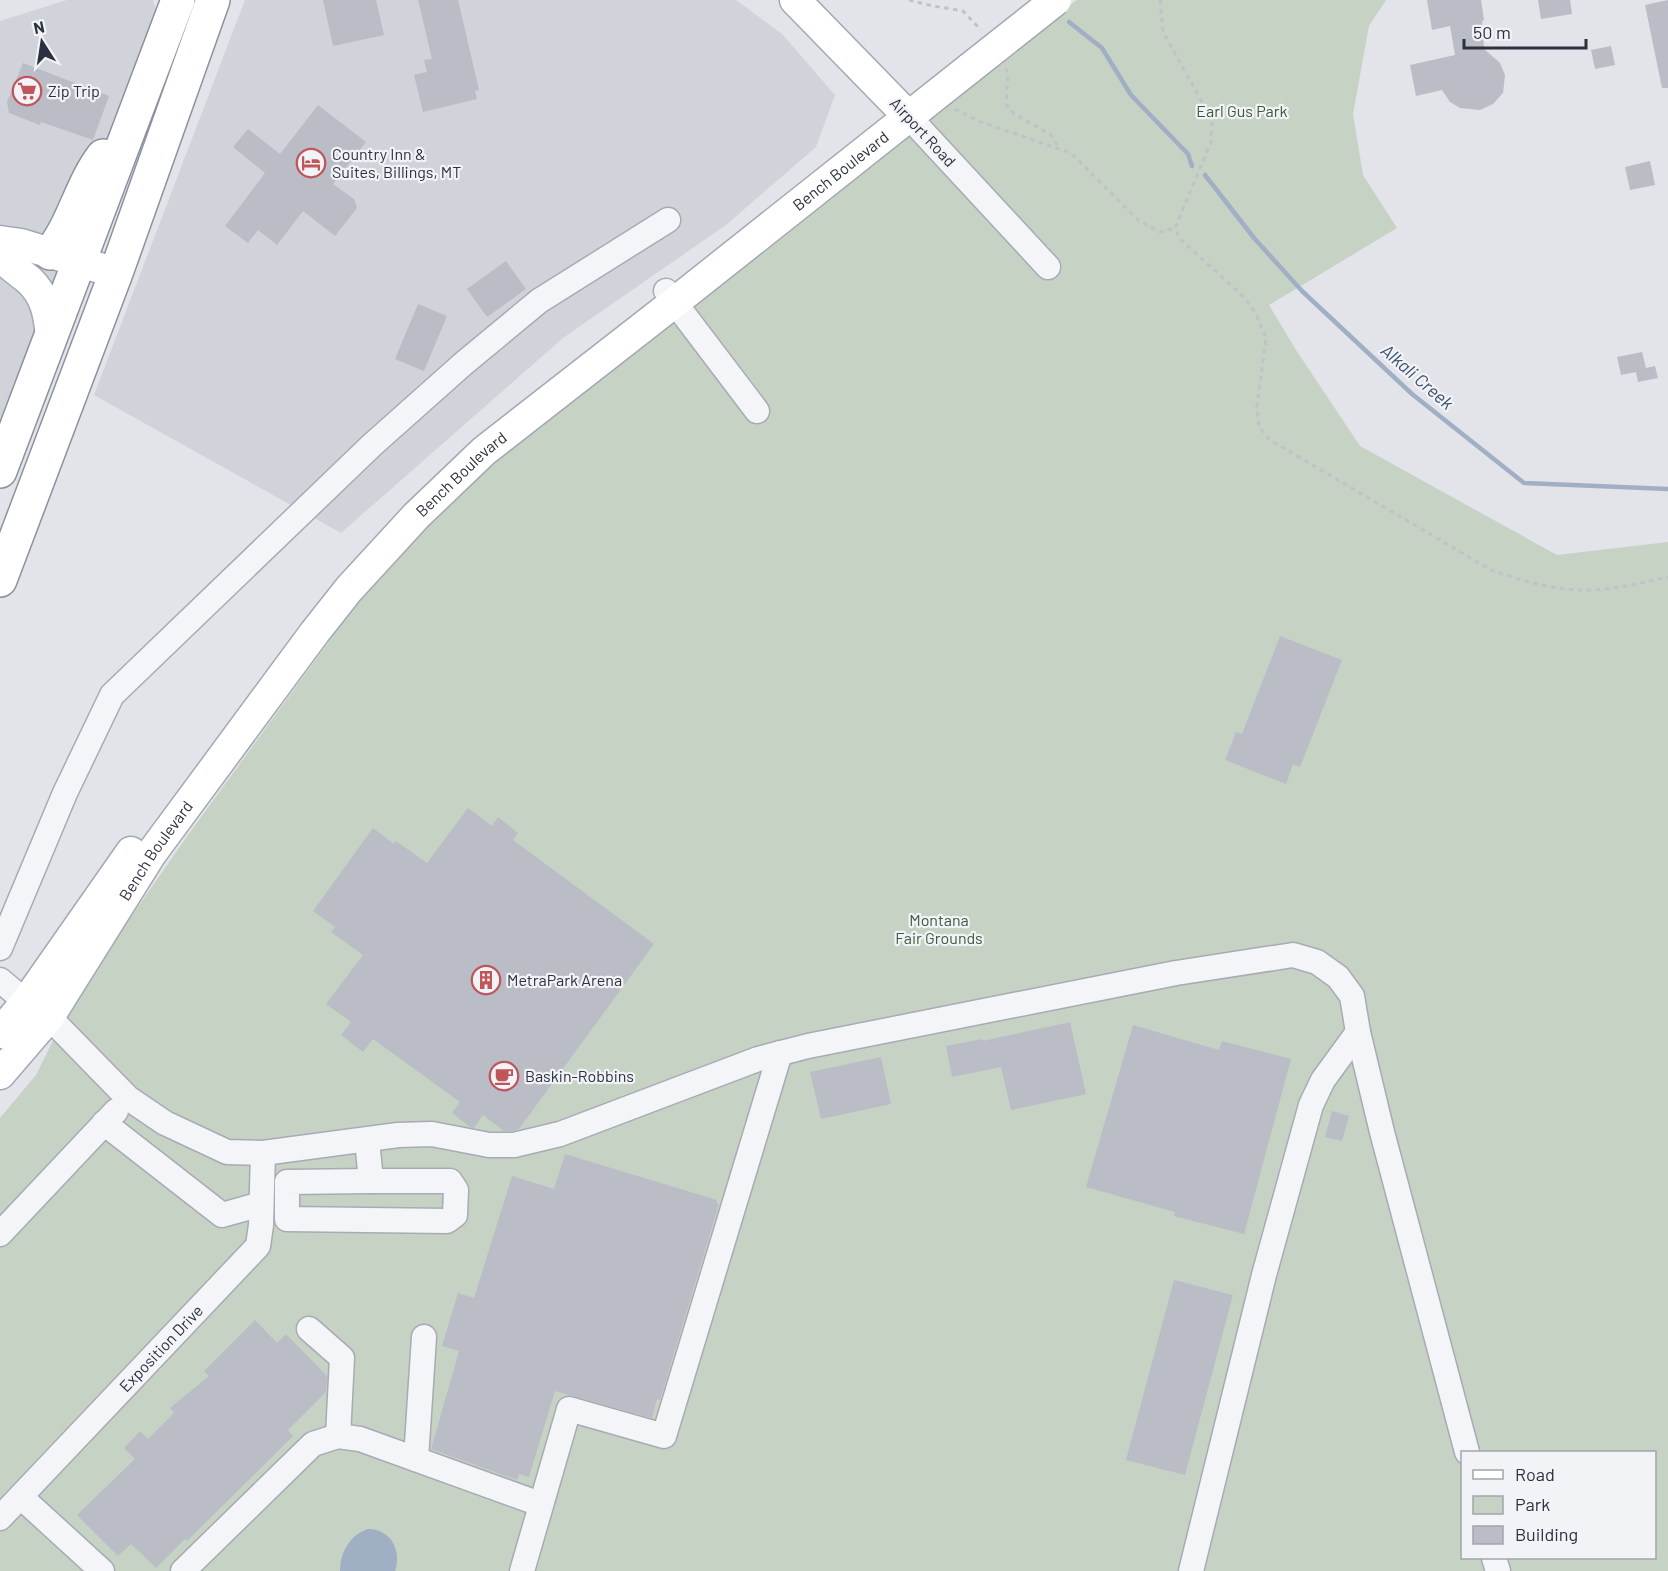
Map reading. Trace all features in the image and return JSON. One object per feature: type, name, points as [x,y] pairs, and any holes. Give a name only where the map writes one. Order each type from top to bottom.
[{"type":"highway","points":[[0,471],[51,337],[65,258],[131,123],[178,0]]},
{"type":"highway","points":[[0,580],[116,273],[213,0]]},
{"type":"main road","name":"Airport Road","points":[[795,0],[902,110]]},
{"type":"main road","points":[[902,110],[943,89],[964,60],[1025,0]]},
{"type":"main road","points":[[0,1074],[128,856],[353,558],[414,494],[483,431],[671,297],[902,110],[939,71],[964,60],[1056,0]]},
{"type":"main road","points":[[0,241],[21,244],[116,273]]},
{"type":"main road","points":[[0,256],[30,282],[41,295],[48,310],[51,337]]},
{"type":"main road","points":[[0,1032],[38,1010]]},
{"type":"street","name":"Airport Road","points":[[902,110],[1048,267]]},
{"type":"street","points":[[0,948],[65,793],[112,695],[372,445],[464,364],[539,301],[668,220]]},
{"type":"street","points":[[671,297],[757,411]]},
{"type":"street","points":[[0,980],[38,1010],[128,1098],[165,1123],[227,1152],[263,1153],[398,1135],[432,1134],[489,1145],[514,1145],[560,1134],[758,1059],[780,1053],[1176,972],[1293,955],[1317,962],[1338,976],[1352,996],[1358,1032],[1467,1451]]},
{"type":"street","points":[[1191,1571],[1264,1275],[1311,1106],[1323,1080],[1358,1032]]},
{"type":"street","points":[[522,1571],[569,1409],[664,1436],[780,1053]]},
{"type":"street","points":[[0,1234],[128,1098]]},
{"type":"street","points":[[141,1152],[165,1123]]},
{"type":"street","points":[[104,1124],[222,1215],[261,1204]]},
{"type":"street","points":[[368,1140],[371,1181]]},
{"type":"street","name":"Exposition Drive","points":[[0,1518],[258,1246],[263,1153]]},
{"type":"street","points":[[450,1180],[456,1190],[455,1215],[447,1221],[287,1219],[287,1182],[371,1181],[450,1180]]},
{"type":"street","points":[[309,1329],[342,1358],[338,1436]]},
{"type":"street","points":[[416,1459],[424,1337]]},
{"type":"street","points":[[183,1571],[313,1444],[338,1436],[360,1439],[540,1504]]},
{"type":"street","points":[[21,1497],[102,1571]]},
{"type":"path","points":[[1160,0],[1163,32],[1212,120],[1211,142],[1175,228],[1179,237],[1244,297],[1255,312],[1266,338],[1257,407],[1259,427],[1270,440],[1491,570],[1525,582],[1589,591],[1625,587],[1668,577]]},
{"type":"path","points":[[943,89],[952,108],[978,122],[1071,153],[1138,220],[1160,232],[1175,228]]},
{"type":"shaded area","points":[[67,0],[153,0],[158,16],[0,425],[0,21]]},
{"type":"shaded area","points":[[245,0],[736,0],[783,35],[835,95],[816,147],[726,225],[563,338],[341,533],[94,395]]},
{"type":"green space","name":"Montana Fair Grounds","points":[[1077,0],[1386,0],[1369,26],[1353,114],[1363,175],[1397,228],[1269,305],[1360,446],[1557,555],[1668,542],[1668,1571],[0,1571],[0,1118],[36,1075],[73,1000],[188,835],[378,574],[449,499],[1016,45]]},
{"type":"water","points":[[368,1529],[383,1533],[393,1543],[397,1556],[395,1571],[340,1571],[340,1564],[347,1545],[356,1535]]},
{"type":"building","points":[[323,0],[376,0],[384,35],[333,46]]},
{"type":"building","points":[[418,0],[458,0],[479,90],[475,91],[477,99],[423,112],[414,75],[427,72],[424,60],[432,59]]},
{"type":"building","points":[[1427,0],[1481,0],[1484,49],[1500,63],[1505,75],[1503,93],[1493,104],[1480,110],[1460,108],[1450,102],[1442,90],[1416,96],[1410,65],[1455,55],[1450,26],[1432,30]]},
{"type":"building","points":[[1538,0],[1570,0],[1572,14],[1541,19]]},
{"type":"building","points":[[1668,0],[1668,88],[1662,88],[1645,5]]},
{"type":"building","points":[[1611,46],[1615,65],[1595,69],[1591,50]]},
{"type":"building","points":[[23,63],[109,96],[93,140],[41,122],[40,125],[9,113],[7,102]]},
{"type":"building","name":"Country Inn & Suites, Billings, MT","points":[[318,105],[366,142],[333,184],[354,199],[357,208],[335,236],[303,211],[277,245],[258,230],[248,243],[225,226],[265,173],[233,147],[248,129],[280,154]]},
{"type":"building","points":[[1650,161],[1655,185],[1630,190],[1625,167]]},
{"type":"building","points":[[506,261],[526,289],[487,317],[467,289]]},
{"type":"building","points":[[418,304],[447,316],[424,371],[395,359]]},
{"type":"building","points":[[1642,352],[1646,368],[1655,366],[1658,378],[1638,382],[1636,372],[1621,375],[1617,357]]},
{"type":"building","points":[[1280,636],[1342,660],[1300,767],[1293,764],[1286,784],[1225,760],[1236,732],[1242,734]]},
{"type":"building","name":"MetraPark Arena","points":[[468,808],[492,826],[498,817],[518,833],[513,840],[654,944],[519,1129],[512,1131],[504,1131],[483,1115],[474,1128],[470,1127],[452,1113],[460,1102],[373,1039],[363,1052],[341,1035],[351,1022],[326,1004],[363,955],[331,932],[335,927],[313,911],[373,828],[394,844],[396,841],[427,863]]},
{"type":"building","points":[[1070,1022],[1086,1094],[1011,1110],[1001,1067],[952,1077],[946,1046],[982,1039],[983,1041]]},
{"type":"building","points":[[1133,1025],[1219,1050],[1222,1041],[1291,1059],[1244,1234],[1174,1216],[1175,1212],[1086,1187]]},
{"type":"building","points":[[881,1057],[891,1104],[821,1119],[810,1072]]},
{"type":"building","points":[[1332,1111],[1349,1116],[1342,1141],[1325,1137]]},
{"type":"building","points":[[565,1154],[717,1200],[716,1203],[719,1204],[660,1400],[657,1399],[652,1418],[555,1391],[529,1477],[519,1474],[517,1480],[431,1449],[459,1351],[442,1346],[458,1293],[474,1298],[512,1176],[554,1189]]},
{"type":"building","points":[[1174,1280],[1233,1295],[1185,1475],[1126,1460]]},
{"type":"building","points":[[255,1320],[277,1343],[286,1334],[327,1376],[326,1392],[288,1430],[293,1436],[187,1541],[185,1539],[156,1568],[131,1544],[118,1556],[77,1515],[135,1459],[124,1448],[140,1431],[148,1439],[174,1413],[170,1408],[209,1376],[204,1371]]},
{"type":"waterway","name":"Alkali Creek","points":[[1069,22],[1102,48],[1131,95],[1188,154],[1192,166]]},
{"type":"waterway","name":"Alkali Creek","points":[[1205,175],[1254,238],[1302,291],[1412,394],[1524,483],[1668,489]]},
{"type":"place","name":"Zip Trip","points":[[27,91]]},
{"type":"place","name":"Country Inn & Suites, Billings, MT","points":[[311,163]]},
{"type":"place","name":"MetraPark Arena","points":[[486,980]]},
{"type":"place","name":"Baskin-Robbins","points":[[504,1076]]},
{"type":"park label","name":"Earl Gus Park","points":[[1242,111]]}]
